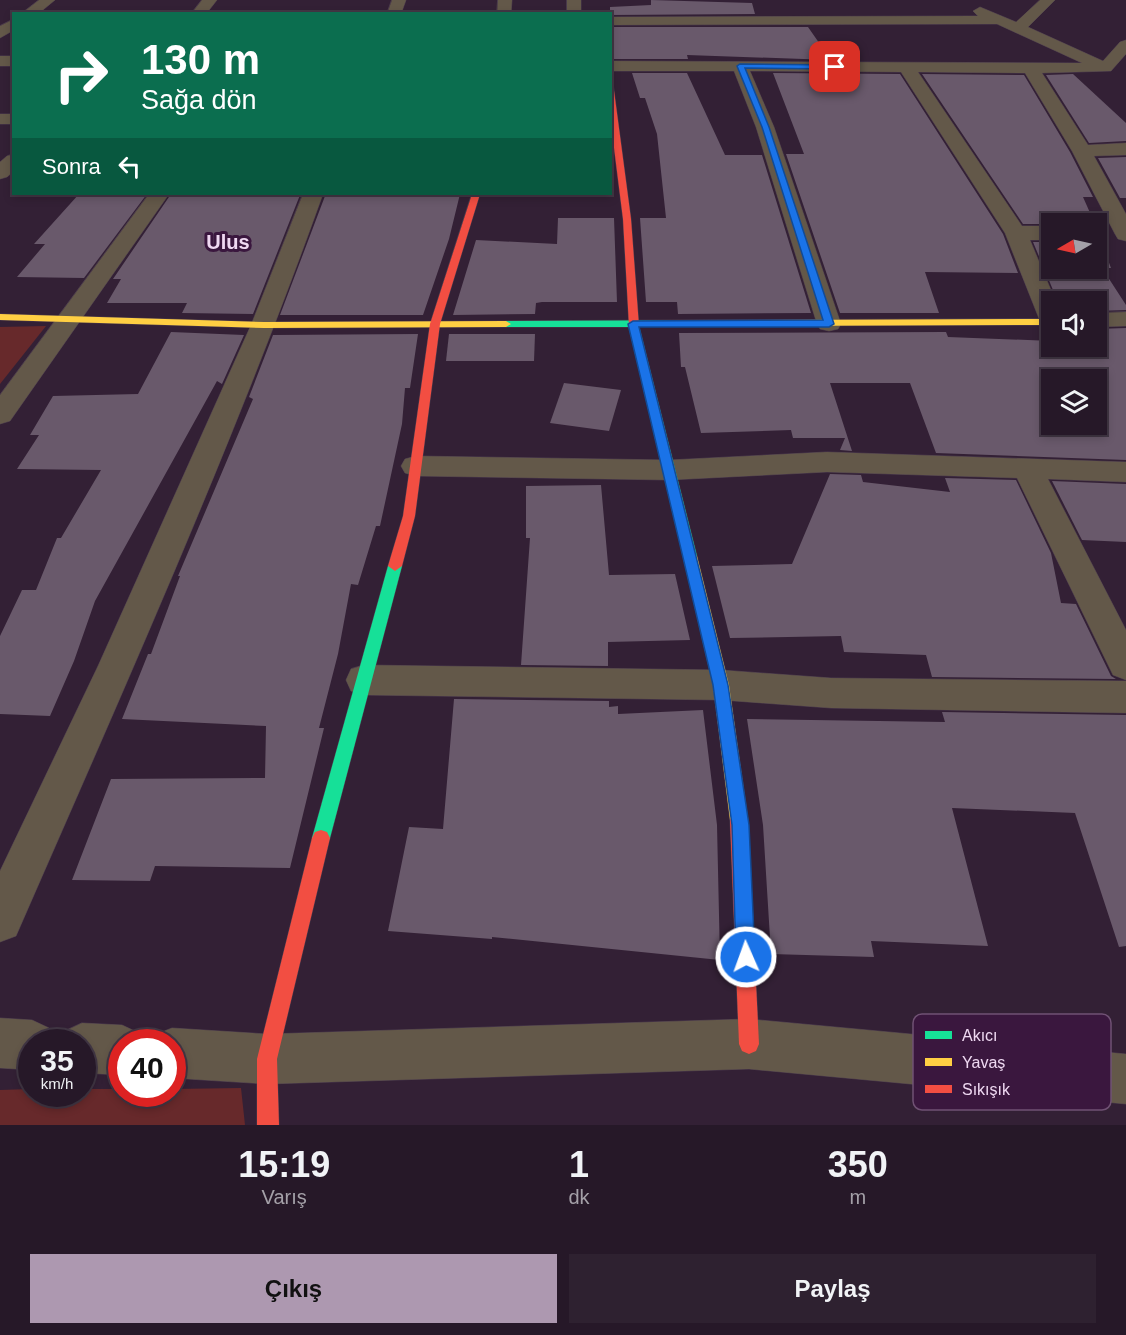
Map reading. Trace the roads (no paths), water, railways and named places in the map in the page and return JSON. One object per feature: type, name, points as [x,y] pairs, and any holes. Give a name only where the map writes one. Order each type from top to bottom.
[{"type":"street","points":[[31,12],[48,0]]},
{"type":"street","points":[[200,12],[210,0]]},
{"type":"street","points":[[1018,28],[1048,0]]},
{"type":"street","points":[[962,4],[1105,68],[1126,74]]},
{"type":"street","points":[[858,7],[872,20]]},
{"type":"street","points":[[612,21],[998,20]]},
{"type":"street","points":[[612,66],[1105,68],[1126,45]]},
{"type":"street","points":[[740,66],[765,127],[829,324]]},
{"type":"street","points":[[906,67],[1016,232],[1041,294]]},
{"type":"street","points":[[1031,69],[1082,151],[1120,235]]},
{"type":"street","points":[[612,99],[627,219],[633,324],[721,685],[740,825],[749,1044]]},
{"type":"street","points":[[1082,151],[1126,149]]},
{"type":"street","points":[[0,173],[12,162]]},
{"type":"street","points":[[0,415],[158,195]]},
{"type":"street","points":[[0,920],[116,666],[264,325],[314,195]]},
{"type":"street","points":[[268,1125],[267,1059],[338,770],[409,516],[435,324],[476,195]]},
{"type":"street","points":[[1016,232],[1041,233]]},
{"type":"street","points":[[0,317],[264,325],[829,324],[1041,321]]},
{"type":"street","points":[[1107,320],[1126,319]]},
{"type":"street","points":[[416,466],[669,470],[827,462],[1126,472]]},
{"type":"street","points":[[1028,470],[1126,665]]},
{"type":"street","points":[[364,680],[721,685],[831,693],[1126,697]]},
{"type":"street","points":[[0,1043],[18,1044]]},
{"type":"street","points":[[186,1054],[267,1059],[749,1044],[913,1059]]},
{"type":"street","points":[[1111,1078],[1126,1079]]},
{"type":"district","name":"Ulus","points":[[228,242]]}]
